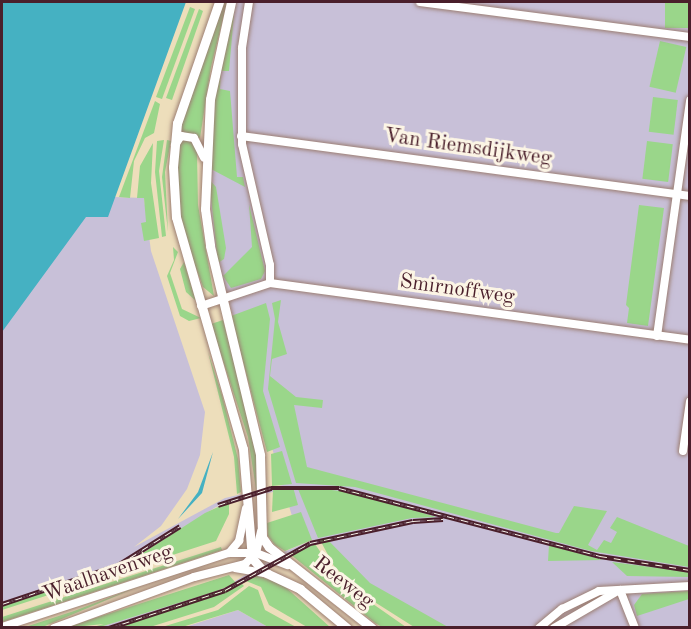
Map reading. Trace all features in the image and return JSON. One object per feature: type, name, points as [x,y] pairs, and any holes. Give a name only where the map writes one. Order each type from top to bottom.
[{"type":"main road","points":[[219,2],[182,101],[173,150],[176,217],[243,449],[248,481],[252,553]]},
{"type":"main road","points":[[231,2],[214,70],[204,158],[208,240],[261,455],[264,484],[261,528]]},
{"type":"main road","name":"Reeweg","points":[[261,528],[263,540],[291,566],[372,627]]},
{"type":"main road","name":"Reeweg","points":[[252,553],[271,575],[300,589],[347,627]]},
{"type":"street","points":[[249,2],[242,48],[242,136],[270,265],[270,283]]},
{"type":"street","points":[[420,2],[690,37]]},
{"type":"street","points":[[657,336],[690,100]]},
{"type":"street","points":[[173,150],[177,139],[189,136],[204,158]]},
{"type":"street","name":"Van Riemsdijkweg","points":[[242,136],[690,196]]},
{"type":"street","name":"Smirnoffweg","points":[[201,306],[270,283],[690,340]]},
{"type":"street","points":[[683,451],[690,401]]},
{"type":"street","points":[[231,552],[243,527],[248,481]]},
{"type":"street","points":[[238,567],[252,553],[261,528]]},
{"type":"street","name":"Reeweg","points":[[231,552],[252,553],[291,566]]},
{"type":"street","name":"Waalhavenweg","points":[[2,627],[231,552]]},
{"type":"street","name":"Reeweg","points":[[238,567],[271,575]]},
{"type":"street","name":"Waalhavenweg","points":[[54,627],[225,568],[238,567]]},
{"type":"street","points":[[539,627],[578,600],[600,591],[690,586]]},
{"type":"street","points":[[554,627],[620,590]]},
{"type":"street","points":[[620,590],[635,627]]},
{"type":"shaded area","points":[[235,2],[689,2],[689,627],[435,627],[366,584],[330,546],[321,543],[290,554],[225,593],[116,627],[100,627],[224,588],[281,553],[313,540],[297,533],[284,489],[216,507],[117,569],[2,606],[2,317],[104,193],[115,197],[144,198],[151,251],[205,412],[200,455],[187,489],[161,526],[134,547],[225,498],[283,485],[215,249],[210,202],[216,85]]},
{"type":"shaded area","points":[[238,610],[268,627],[182,628]]},
{"type":"green space","points":[[223,2],[227,2],[211,67],[200,138],[180,131],[187,98]]},
{"type":"green space","points":[[235,2],[229,71],[221,71],[220,89],[230,91],[237,177],[243,177],[245,187],[209,168],[216,85]]},
{"type":"green space","points":[[665,2],[689,2],[689,28],[665,28]]},
{"type":"green space","points":[[190,7],[195,9],[162,99],[156,97]]},
{"type":"green space","points":[[199,9],[203,11],[172,100],[166,98]]},
{"type":"green space","points":[[660,41],[686,47],[676,93],[649,87]]},
{"type":"green space","points":[[653,97],[678,100],[674,135],[649,132]]},
{"type":"green space","points":[[155,101],[160,104],[154,133],[145,138],[134,161],[130,198],[119,197]]},
{"type":"green space","points":[[184,139],[192,141],[197,152],[198,205],[214,296],[203,287],[180,225],[175,175],[179,142]]},
{"type":"green space","points":[[164,140],[159,171],[166,236],[162,237],[155,172],[157,141]]},
{"type":"green space","points":[[167,140],[171,141],[165,172],[168,232],[162,177]]},
{"type":"green space","points":[[647,141],[673,144],[668,182],[642,179]]},
{"type":"green space","points":[[153,143],[151,183],[159,238],[144,241],[141,223],[146,222],[144,198],[137,198],[140,166]]},
{"type":"green space","points":[[209,179],[216,187],[226,248],[224,259],[218,263]]},
{"type":"green space","points":[[249,204],[265,271],[261,279],[231,288],[223,276],[252,247]]},
{"type":"green space","points":[[639,205],[664,208],[648,326],[627,323],[629,308],[626,305]]},
{"type":"green space","points":[[173,247],[178,252],[170,273],[182,309],[201,318],[189,321],[180,316],[167,276],[174,260]]},
{"type":"green space","points":[[184,262],[196,301],[186,292],[180,269]]},
{"type":"green space","points":[[281,300],[278,322],[287,354],[272,359],[270,376],[296,397],[323,400],[322,408],[294,405],[307,467],[556,533],[559,533],[574,506],[607,511],[588,545],[597,550],[604,540],[611,543],[617,532],[610,528],[617,517],[689,546],[689,567],[591,551],[355,487],[296,483],[268,389],[275,319],[272,303]]},
{"type":"green space","points":[[266,303],[270,319],[263,391],[280,447],[267,452],[231,316]]},
{"type":"green space","points":[[223,320],[254,438],[260,489],[256,489],[248,437],[211,324]]},
{"type":"green space","points":[[208,352],[222,395],[238,459],[241,492],[237,494],[234,457]]},
{"type":"green space","points":[[282,451],[292,484],[272,486],[271,454]]},
{"type":"green space","points":[[293,487],[298,505],[272,512],[273,490]]},
{"type":"green space","points":[[305,487],[358,493],[436,517],[412,518],[318,538],[298,489]]},
{"type":"green space","points":[[229,502],[229,514],[216,541],[2,610],[2,606],[124,565],[205,513]]},
{"type":"green space","points":[[301,512],[312,540],[285,551],[275,545],[268,536],[267,523]]},
{"type":"green space","points":[[326,538],[370,583],[448,627],[414,627],[362,594],[334,566],[320,540]]},
{"type":"green space","points":[[315,544],[340,581],[406,627],[382,627],[375,623],[290,554]]},
{"type":"green space","points":[[549,545],[603,560],[548,561]]},
{"type":"green space","points":[[221,547],[222,550],[2,622],[2,617]]},
{"type":"green space","points":[[612,562],[689,572],[689,577],[627,576]]},
{"type":"green space","points":[[229,575],[236,583],[214,592],[100,627],[93,627],[104,624],[64,628]]},
{"type":"green space","points":[[255,575],[282,584],[330,627],[307,627],[269,605],[261,587],[246,581]]},
{"type":"green space","points":[[242,584],[244,586],[214,607],[150,627],[116,627]]},
{"type":"green space","points":[[140,586],[45,626],[22,628],[74,611]]},
{"type":"green space","points":[[249,586],[258,590],[265,610],[296,627],[268,627],[238,610],[182,627],[162,627],[218,610]]},
{"type":"green space","points":[[689,591],[689,599],[637,616],[634,605],[642,594]]},
{"type":"water","points":[[2,2],[186,2],[108,217],[86,217],[2,332]]},
{"type":"water","points":[[213,452],[202,493],[178,519],[198,492]]},
{"type":"railway","points":[[218,505],[271,488],[339,488],[600,556],[690,570]]},
{"type":"railway","points":[[109,628],[225,590],[310,543],[413,521],[443,519]]},
{"type":"railway","points":[[2,604],[118,565],[180,526]]}]
